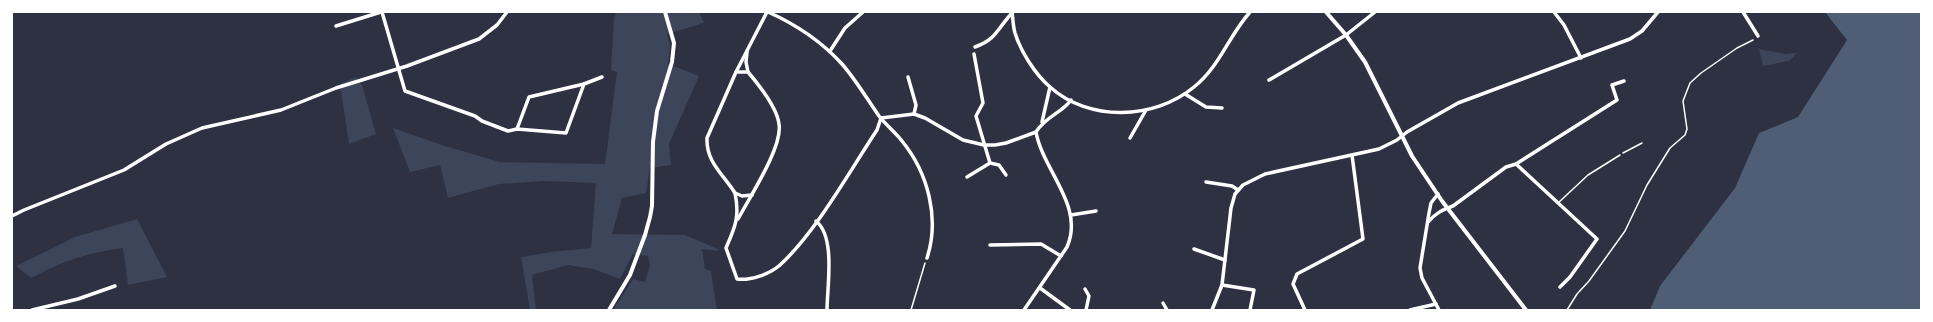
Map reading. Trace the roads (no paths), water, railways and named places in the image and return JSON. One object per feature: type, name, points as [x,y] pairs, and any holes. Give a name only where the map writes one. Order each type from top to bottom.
[{"type":"street","points":[[336,26],[382,12],[405,91],[475,116],[482,121],[508,131],[517,129],[566,133],[584,84]]},
{"type":"street","points":[[12,216],[124,170],[166,144],[202,128],[281,110],[344,85],[399,67],[407,66],[479,38],[497,25],[507,12]]},
{"type":"street","points":[[609,310],[630,275],[650,217],[652,206],[653,142],[657,111],[672,62],[674,43],[665,12]]},
{"type":"street","points":[[738,220],[738,206],[735,193],[709,158],[706,149],[707,138],[736,72],[768,12],[808,34],[830,51],[843,65],[880,118],[902,141],[917,163],[931,202],[933,221],[931,245],[927,258]]},
{"type":"street","points":[[830,51],[845,28],[863,12]]},
{"type":"street","points":[[1012,12],[1015,33],[1023,50],[1034,68],[1050,87],[1071,100],[1092,108],[1108,112],[1125,113],[1146,110],[1171,102],[1185,94],[1210,74],[1250,12]]},
{"type":"street","points":[[975,47],[988,43],[1012,12]]},
{"type":"street","points":[[1326,12],[1346,35],[1365,62],[1412,156],[1448,208],[1526,310]]},
{"type":"street","points":[[1269,80],[1346,35],[1375,12]]},
{"type":"street","points":[[1554,12],[1564,25],[1581,58]]},
{"type":"street","points":[[1212,310],[1222,285],[1231,208],[1238,190],[1250,181],[1265,174],[1378,149],[1458,103],[1630,40],[1642,31],[1658,12]]},
{"type":"street","points":[[1742,12],[1758,36]]},
{"type":"street","points":[[748,49],[746,62],[748,72],[770,102],[780,125],[778,140],[752,195],[738,220],[726,248],[737,279],[745,280],[772,271],[780,265],[816,221],[877,130],[880,118]]},
{"type":"street","points":[[974,54],[983,104],[976,116],[990,163]]},
{"type":"street","points":[[736,72],[748,72]]},
{"type":"street","points":[[517,129],[529,96],[584,84],[602,77]]},
{"type":"street","points":[[908,77],[916,105],[914,114]]},
{"type":"street","points":[[1428,222],[1434,214],[1453,206],[1506,167],[1516,164],[1618,100],[1612,85],[1624,81]]},
{"type":"street","points":[[880,118],[914,114],[926,118],[963,140],[984,145],[1006,143],[1036,132],[1042,122],[1050,87]]},
{"type":"street","points":[[1185,94],[1206,108],[1222,108]]},
{"type":"street","points":[[1042,122],[1068,104],[1071,100]]},
{"type":"street","points":[[1130,138],[1146,110]]},
{"type":"street","points":[[1024,310],[1061,256],[1071,237],[1071,216],[1067,204],[1040,149],[1036,132]]},
{"type":"street","points":[[1305,310],[1293,284],[1297,274],[1363,239],[1352,155]]},
{"type":"street","points":[[967,177],[990,163],[999,165],[1006,175]]},
{"type":"street","points":[[1516,164],[1597,239],[1570,277],[1560,288]]},
{"type":"street","points":[[1206,182],[1232,186],[1238,190]]},
{"type":"street","points":[[735,193],[742,196],[752,195]]},
{"type":"street","points":[[1438,194],[1431,203],[1420,268],[1422,278],[1439,310]]},
{"type":"street","points":[[1071,216],[1096,211]]},
{"type":"street","points":[[816,221],[826,237],[829,249],[827,310]]},
{"type":"street","points":[[990,245],[1041,244],[1061,256]]},
{"type":"street","points":[[1194,249],[1225,260]]},
{"type":"street","points":[[1222,285],[1254,290],[1250,310]]},
{"type":"street","points":[[32,310],[78,299],[115,286]]},
{"type":"street","points":[[1040,288],[1070,310]]},
{"type":"street","points":[[1086,289],[1089,296],[1086,310]]},
{"type":"street","points":[[1163,303],[1167,310]]},
{"type":"street","points":[[1410,310],[1436,304]]},
{"type":"lane","points":[[1558,203],[1588,175],[1620,155]]}]
